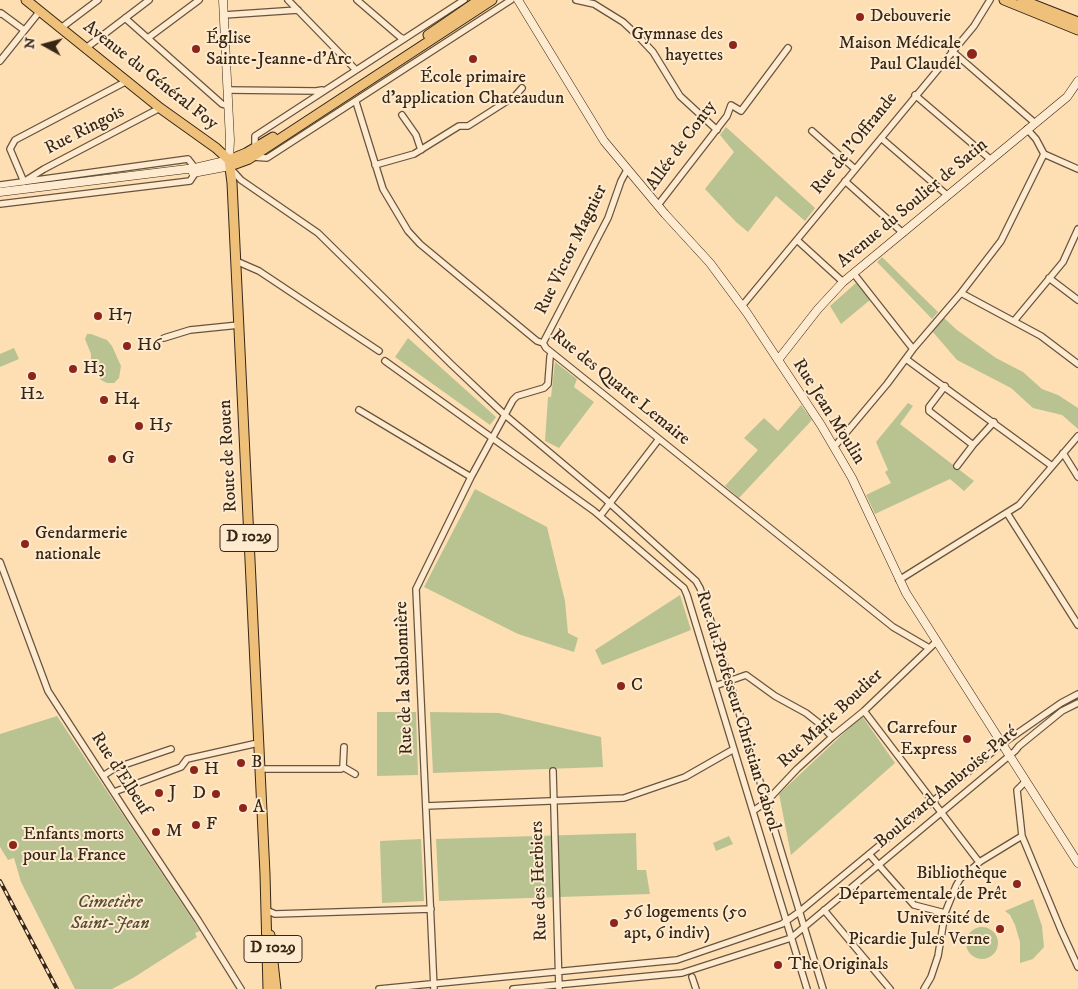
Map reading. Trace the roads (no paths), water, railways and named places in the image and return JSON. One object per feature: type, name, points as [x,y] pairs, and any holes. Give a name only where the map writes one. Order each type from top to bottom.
[{"type":"main road","name":"Avenue du Général Foy","points":[[26,0],[160,108],[216,148],[230,163]]},
{"type":"main road","name":"Route de Rouen","points":[[223,0],[260,770],[268,989]]},
{"type":"main road","points":[[0,196],[196,170],[230,163],[243,163],[254,152],[284,130],[479,0]]},
{"type":"main road","points":[[254,152],[492,0]]},
{"type":"main road","name":"Rue Jean Moulin","points":[[518,0],[604,141],[627,170],[710,263],[742,306],[835,446],[914,608],[1078,863]]},
{"type":"main road","points":[[1004,0],[1078,30]]},
{"type":"main road","points":[[1022,0],[1078,22]]},
{"type":"main road","name":"Avenue du Soulier de Satin","points":[[778,360],[818,309],[843,282],[1067,97],[1078,81]]},
{"type":"main road","points":[[0,192],[196,170]]},
{"type":"main road","name":"Route de Rouen","points":[[266,910],[274,955],[276,989]]},
{"type":"street","points":[[61,28],[98,0]]},
{"type":"street","points":[[86,48],[149,0]]},
{"type":"street","points":[[148,38],[199,0]]},
{"type":"street","points":[[288,0],[356,70]]},
{"type":"street","points":[[357,0],[404,39]]},
{"type":"street","points":[[464,0],[255,136],[254,152],[267,158],[511,0]]},
{"type":"street","points":[[576,0],[594,4],[622,22],[638,36],[653,52],[680,96],[697,113],[715,126],[717,130]]},
{"type":"street","name":"Rue de l'Offrande","points":[[742,306],[974,26],[990,0]]},
{"type":"street","points":[[224,15],[298,10]]},
{"type":"street","points":[[0,61],[40,11]]},
{"type":"street","points":[[0,14],[24,30]]},
{"type":"street","points":[[126,18],[222,104],[228,106]]},
{"type":"street","name":"Allée de Conty","points":[[658,205],[717,130],[730,111],[731,105],[741,112],[788,48]]},
{"type":"street","points":[[952,52],[1035,123]]},
{"type":"street","points":[[24,182],[10,149],[14,140],[127,81]]},
{"type":"street","points":[[375,165],[414,154],[459,126],[468,126],[515,96],[522,88]]},
{"type":"street","points":[[228,90],[316,91],[326,89]]},
{"type":"street","points":[[915,95],[990,159]]},
{"type":"street","name":"Rue des Quatre Lemaire","points":[[356,102],[384,189],[408,231],[420,244],[537,341],[543,343],[551,353],[892,627],[929,648]]},
{"type":"street","name":"Rue Ringois","points":[[24,182],[47,167],[160,108]]},
{"type":"street","points":[[402,115],[416,135],[421,150]]},
{"type":"street","points":[[1027,129],[1036,139],[1044,154],[1078,169]]},
{"type":"street","points":[[812,131],[855,169]]},
{"type":"street","points":[[881,138],[947,195]]},
{"type":"street","points":[[835,446],[1002,241],[1044,154]]},
{"type":"street","points":[[0,185],[188,159],[196,170],[190,181],[0,204]]},
{"type":"street","points":[[230,163],[241,180],[318,234],[505,415],[609,503],[696,581],[700,588],[729,681],[823,989]]},
{"type":"street","name":"Rue Victor Magnier","points":[[543,343],[608,218],[621,181],[627,170]]},
{"type":"street","points":[[846,181],[903,233]]},
{"type":"street","points":[[1014,321],[1063,262],[1078,229]]},
{"type":"street","points":[[796,240],[843,282]]},
{"type":"street","points":[[236,261],[259,271],[379,351]]},
{"type":"street","points":[[854,274],[913,349]]},
{"type":"street","points":[[1050,278],[1078,300]]},
{"type":"street","points":[[961,293],[1041,336],[1078,364]]},
{"type":"street","points":[[164,338],[190,330],[239,325]]},
{"type":"street","name":"Rue de la Sablonnière","points":[[434,986],[416,589],[491,438],[513,400],[517,396],[544,388],[548,384],[551,353]]},
{"type":"street","points":[[906,359],[1052,466]]},
{"type":"street","name":"Rue du Professeur Christian Cabrol","points":[[385,361],[600,516],[684,588],[807,989]]},
{"type":"street","points":[[945,386],[929,407],[929,411],[973,445]]},
{"type":"street","points":[[359,410],[471,477]]},
{"type":"street","points":[[957,466],[994,422]]},
{"type":"street","points":[[899,580],[1019,505],[1078,436]]},
{"type":"street","points":[[600,516],[659,438]]},
{"type":"street","points":[[1063,453],[1078,477]]},
{"type":"street","points":[[1007,513],[1078,625]]},
{"type":"street","name":"Rue d'Elbeuf","points":[[0,562],[48,691],[241,989]]},
{"type":"street","name":"Rue Marie Boudier","points":[[753,811],[766,802],[798,769],[832,737],[864,711],[937,641]]},
{"type":"street","points":[[715,686],[746,676],[775,696],[806,713],[832,737]]},
{"type":"street","name":"Boulevard Ambroise Paré","points":[[378,989],[434,986],[557,971],[677,960],[763,931],[786,921],[799,912],[1002,744],[1061,703],[1078,694]]},
{"type":"street","name":"Boulevard Ambroise Paré","points":[[791,938],[1010,756],[1019,746],[1062,711],[1078,703]]},
{"type":"street","points":[[864,711],[979,862]]},
{"type":"street","points":[[114,792],[181,767],[187,759],[258,743]]},
{"type":"street","points":[[344,747],[344,767]]},
{"type":"street","points":[[103,776],[115,768],[171,749]]},
{"type":"street","points":[[426,806],[624,798],[684,777],[734,749]]},
{"type":"street","points":[[260,770],[341,769],[344,767]]},
{"type":"street","points":[[344,767],[355,774]]},
{"type":"street","name":"Rue des Herbiers","points":[[553,772],[558,987]]},
{"type":"street","points":[[1026,781],[1017,790],[1022,836],[1053,913],[1078,968]]},
{"type":"street","points":[[924,989],[931,977],[938,956],[944,913],[960,879],[979,862],[1022,836]]},
{"type":"street","points":[[869,854],[914,905],[944,913]]},
{"type":"street","points":[[266,910],[275,914],[431,909]]},
{"type":"street","points":[[824,910],[890,989]]},
{"type":"street","points":[[513,989],[558,987],[682,974],[791,938]]},
{"type":"street","points":[[692,977],[696,989]]},
{"type":"railway","points":[[0,881],[57,989]]},
{"type":"place","name":"Debouverie","points":[[860,17]]},
{"type":"place","name":"Gymnase des hayettes","points":[[733,45]]},
{"type":"place","name":"Église Sainte-Jeanne-d'Arc","points":[[196,49]]},
{"type":"place","name":"Maison Médicale Paul Claudel","points":[[972,54]]},
{"type":"place","name":"École primaire d'application Chateaudun","points":[[473,59]]},
{"type":"place","name":"H7","points":[[98,316]]},
{"type":"place","name":"H6","points":[[127,346]]},
{"type":"place","name":"H3","points":[[73,369]]},
{"type":"place","name":"H2","points":[[32,376]]},
{"type":"place","name":"H4","points":[[104,400]]},
{"type":"place","name":"H5","points":[[139,426]]},
{"type":"place","name":"G","points":[[112,459]]},
{"type":"place","name":"Gendarmerie nationale","points":[[25,544]]},
{"type":"place","name":"C","points":[[621,686]]},
{"type":"place","name":"Carrefour Express","points":[[967,739]]},
{"type":"place","name":"B","points":[[241,763]]},
{"type":"place","name":"H","points":[[194,770]]},
{"type":"place","name":"J","points":[[159,793]]},
{"type":"place","name":"D","points":[[216,794]]},
{"type":"place","name":"A","points":[[243,808]]},
{"type":"place","name":"F","points":[[196,825]]},
{"type":"place","name":"M","points":[[156,832]]},
{"type":"place","name":"Enfants morts pour la France","points":[[13,845]]},
{"type":"place","name":"Bibliothèque Départementale de Prêt","points":[[1017,884]]},
{"type":"place","name":"56 logements (50 apt, 6 indiv)","points":[[614,923]]},
{"type":"place","name":"Université de Picardie Jules Verne","points":[[1000,929]]},
{"type":"place","name":"The Originals","points":[[778,965]]},
{"type":"park label","name":"Cimetière Saint-Jean","points":[[110,913]]}]
